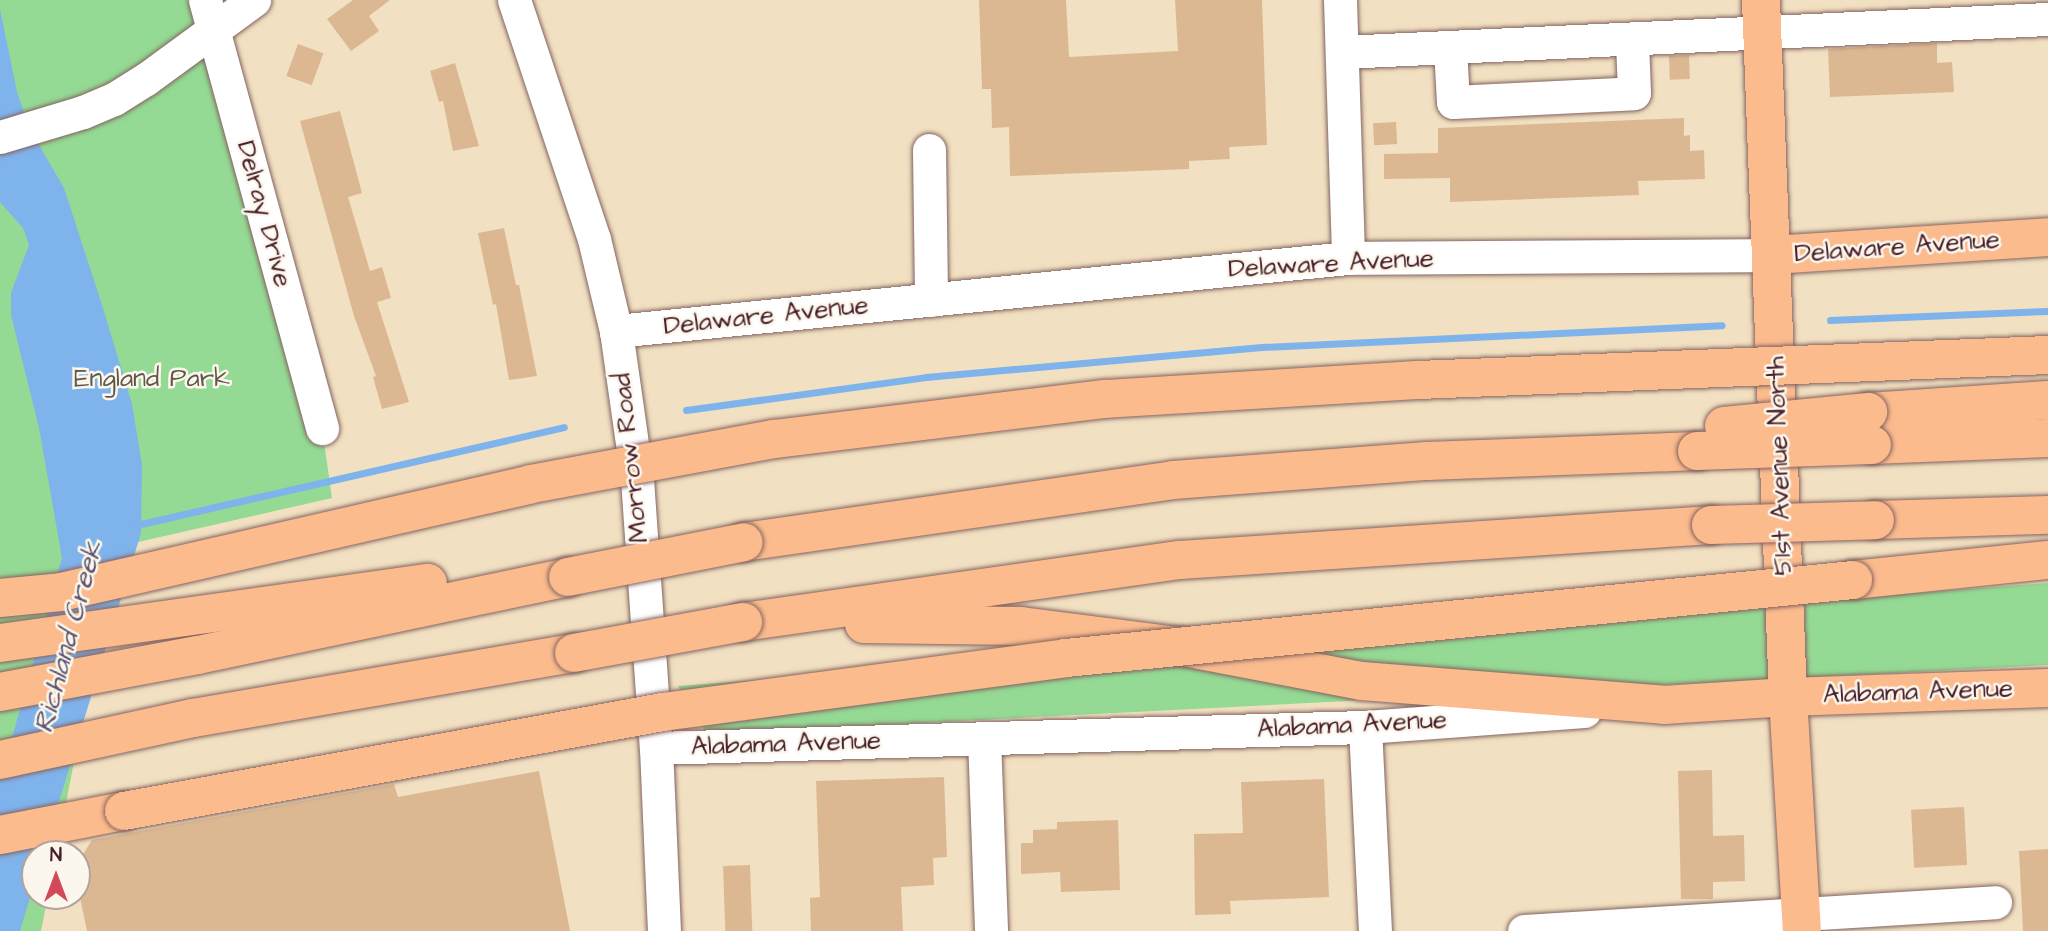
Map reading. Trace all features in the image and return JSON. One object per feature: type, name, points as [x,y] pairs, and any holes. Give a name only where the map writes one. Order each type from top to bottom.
[{"type":"main road","name":"51st Avenue North","points":[[1762,17],[1788,697],[1802,922]]},
{"type":"main road","name":"Delaware Avenue","points":[[1772,255],[2048,237]]},
{"type":"main road","points":[[0,598],[61,592],[531,484],[761,442],[1105,399],[1418,380],[2048,355]]},
{"type":"main road","points":[[0,643],[195,614],[568,571],[744,542],[1173,480],[1870,429],[2048,400]]},
{"type":"main road","points":[[1870,429],[2048,438]]},
{"type":"main road","points":[[0,760],[193,718],[743,622],[1180,560],[1711,525],[2048,515]]},
{"type":"main road","points":[[0,835],[676,710],[1066,659],[2048,560]]},
{"type":"main road","points":[[0,692],[198,655],[568,571]]},
{"type":"main road","points":[[743,622],[1021,626],[1178,646],[1362,681],[1664,705]]},
{"type":"main road","name":"Alabama Avenue","points":[[1664,705],[1788,697],[2048,688]]},
{"type":"street","points":[[0,137],[83,112],[130,90],[210,15],[254,0]]},
{"type":"street","name":"Morrow Road","points":[[514,0],[594,239],[616,331],[637,479],[656,748],[664,931]]},
{"type":"street","points":[[1340,0],[1348,258]]},
{"type":"street","name":"Delray Drive","points":[[210,15],[322,428]]},
{"type":"street","points":[[1342,52],[1632,40],[1762,17],[2048,19]]},
{"type":"street","points":[[1450,47],[1453,102],[1634,93],[1632,40]]},
{"type":"street","points":[[929,150],[931,300]]},
{"type":"street","name":"Delaware Avenue","points":[[616,331],[1348,258],[1772,255]]},
{"type":"street","name":"Alabama Avenue","points":[[656,748],[1365,727],[1664,705]]},
{"type":"street","points":[[1365,727],[1375,931]]},
{"type":"street","points":[[984,738],[991,931]]},
{"type":"street","points":[[1541,931],[1802,922],[1995,902]]},
{"type":"green space","name":"England Park","points":[[0,0],[205,0],[322,428],[332,498],[116,547],[59,840],[21,840],[21,910],[45,910],[41,931],[0,931]]},
{"type":"green space","points":[[2048,583],[2048,665],[707,734],[678,686]]},
{"type":"water","name":"Richland Creek","points":[[0,9],[17,92],[30,129],[64,188],[102,305],[132,404],[142,465],[141,533],[47,840],[21,840],[21,910],[26,910],[20,931],[0,931],[0,781],[62,558],[39,428],[11,315],[11,293],[29,245],[23,228],[0,202]]},
{"type":"building","points":[[353,0],[390,0],[369,16],[379,31],[351,51],[327,19]]},
{"type":"building","points":[[979,0],[1066,0],[1069,57],[1178,51],[1175,0],[1262,0],[1267,145],[1229,147],[1230,159],[1189,161],[1189,169],[1010,176],[1009,127],[992,128],[991,89],[982,89]]},
{"type":"building","points":[[1937,43],[1937,63],[1952,62],[1954,92],[1830,97],[1828,49]]},
{"type":"building","points":[[298,44],[323,53],[312,85],[286,76]]},
{"type":"building","points":[[1689,55],[1690,79],[1670,80],[1669,56]]},
{"type":"building","points":[[455,63],[479,146],[453,151],[443,101],[439,102],[430,71]]},
{"type":"building","points":[[340,111],[362,193],[348,197],[370,271],[382,267],[391,298],[377,302],[409,402],[382,409],[373,377],[376,376],[354,316],[300,121]]},
{"type":"building","points":[[1684,118],[1684,136],[1690,135],[1690,151],[1704,150],[1705,179],[1638,181],[1639,195],[1450,202],[1450,178],[1384,179],[1384,154],[1438,153],[1438,128]]},
{"type":"building","points":[[1396,122],[1397,144],[1374,145],[1373,123]]},
{"type":"building","points":[[504,228],[516,285],[519,285],[537,376],[509,380],[496,304],[493,305],[478,233]]},
{"type":"building","points":[[1712,770],[1713,836],[1744,835],[1745,881],[1713,882],[1713,899],[1681,899],[1678,771]]},
{"type":"building","points":[[539,771],[570,931],[87,931],[83,910],[91,910],[92,840],[394,784],[398,797]]},
{"type":"building","points":[[944,777],[947,857],[933,858],[934,885],[901,887],[903,931],[811,931],[810,898],[820,897],[816,781]]},
{"type":"building","points":[[1324,779],[1329,897],[1230,901],[1231,914],[1195,915],[1194,834],[1243,833],[1241,782]]},
{"type":"building","points":[[1964,807],[1967,865],[1914,868],[1911,810]]},
{"type":"building","points":[[1118,820],[1120,890],[1061,892],[1060,872],[1021,874],[1021,843],[1033,843],[1033,830],[1057,829],[1057,822]]},
{"type":"building","points":[[2048,849],[2048,931],[2023,931],[2019,851]]},
{"type":"building","points":[[750,865],[752,931],[725,931],[723,866]]},
{"type":"waterway","points":[[1830,320],[2048,311]]},
{"type":"waterway","points":[[686,410],[926,377],[1262,347],[1721,325]]},
{"type":"waterway","points":[[132,526],[564,427]]}]
